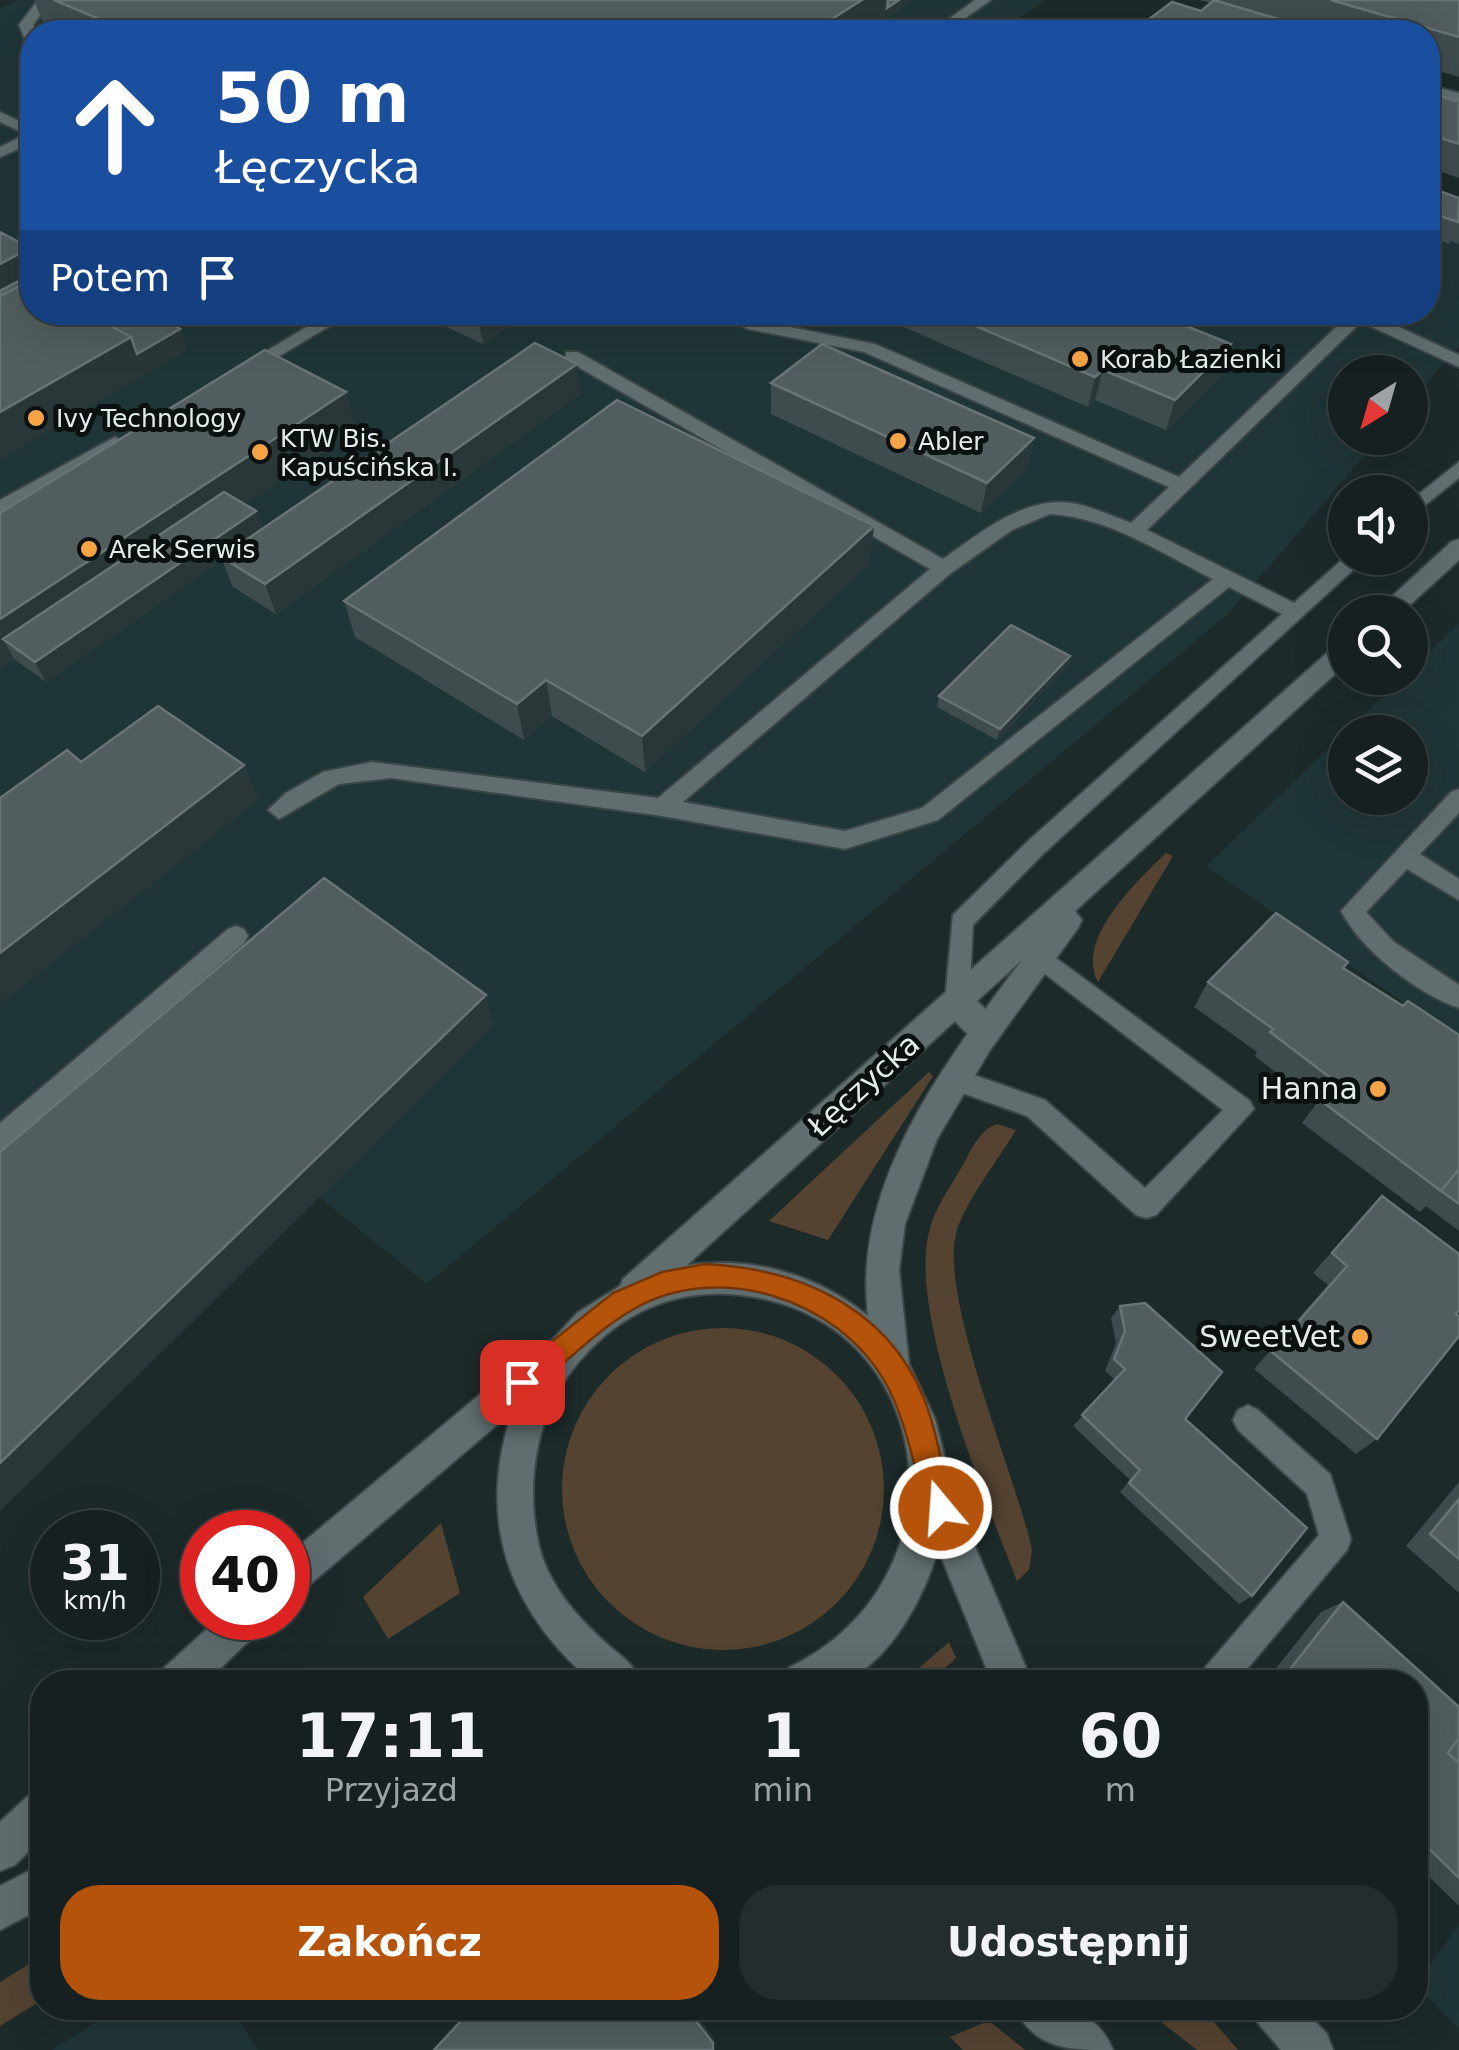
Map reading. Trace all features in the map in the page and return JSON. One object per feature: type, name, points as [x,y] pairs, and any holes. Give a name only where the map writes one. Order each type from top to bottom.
[{"type":"street","points":[[1406,595],[1459,547]]},
{"type":"street","name":"Łęczycka","points":[[622,1302],[1328,667]]},
{"type":"street","name":"Łęczycka","points":[[892,1370],[882,1271],[893,1199],[908,1160],[986,1032],[1106,869]]},
{"type":"street","points":[[957,1001],[986,1032]]},
{"type":"street","points":[[310,1559],[573,1338],[622,1302],[662,1284],[705,1276],[748,1278],[790,1288],[829,1307],[864,1335],[892,1370],[917,1418],[928,1473],[1006,1670]]},
{"type":"street","points":[[573,1338],[535,1392],[514,1456],[515,1525],[538,1592],[582,1649],[607,1670]]},
{"type":"street","points":[[828,1670],[869,1638],[904,1588],[924,1531],[928,1473]]},
{"type":"street","points":[[191,1670],[223,1640]]},
{"type":"street","points":[[0,1850],[30,1821]]},
{"type":"street","points":[[0,1909],[30,1892]]},
{"type":"street","points":[[1052,2020],[1091,2050]]},
{"type":"street","points":[[1283,2020],[1311,2050]]},
{"type":"lane","points":[[30,20],[45,0]]},
{"type":"lane","points":[[955,20],[984,0]]},
{"type":"lane","points":[[224,382],[323,325]]},
{"type":"lane","points":[[754,325],[869,348],[1182,485]]},
{"type":"lane","points":[[1134,531],[1349,325]]},
{"type":"lane","points":[[1383,325],[1459,362]]},
{"type":"lane","points":[[572,356],[944,568]]},
{"type":"lane","points":[[0,508],[138,430]]},
{"type":"lane","points":[[1428,495],[1459,468]]},
{"type":"lane","points":[[662,807],[944,568],[1004,526],[1048,508],[1098,516],[1134,531],[1295,612]]},
{"type":"lane","points":[[957,1001],[961,922],[1034,848],[1337,575]]},
{"type":"lane","points":[[279,810],[311,786],[351,769],[391,770],[662,807],[845,840],[930,814],[1228,578]]},
{"type":"lane","points":[[1459,798],[1353,912],[1360,926],[1378,942],[1459,998]]},
{"type":"lane","points":[[1404,855],[1459,891]]},
{"type":"lane","points":[[0,1138],[236,936]]},
{"type":"lane","points":[[957,1080],[1036,1108],[1146,1206],[1241,1109],[1040,957]]},
{"type":"lane","points":[[1225,1670],[1336,1539],[1319,1485],[1248,1420]]},
{"type":"shaded area","points":[[19,0],[1045,0],[1016,20],[20,20],[20,325],[1440,325],[1440,197],[1459,203],[1459,346],[1428,382],[1428,355],[1328,355],[1328,455],[1365,455],[1348,475],[1328,475],[1328,498],[1228,614],[427,1284],[319,1197],[0,1509],[0,8]]},
{"type":"shaded area","points":[[1459,623],[1459,1041],[1206,866],[1328,749],[1328,815],[1428,815],[1428,715],[1364,715],[1384,695],[1428,695],[1428,653]]},
{"type":"shaded area","points":[[1166,853],[1173,856],[1098,982],[1093,965],[1102,930],[1126,895]]},
{"type":"shaded area","points":[[929,1072],[933,1076],[828,1240],[769,1221]]},
{"type":"shaded area","points":[[997,1124],[1016,1130],[962,1218],[954,1259],[968,1340],[1032,1550],[1029,1570],[1017,1581],[953,1407],[939,1357],[925,1267],[929,1232],[938,1208],[975,1143]]},
{"type":"shaded area","points":[[707,1328],[739,1328],[799,1347],[825,1364],[848,1387],[872,1427],[884,1473],[884,1505],[872,1551],[857,1579],[825,1614],[770,1643],[739,1650],[707,1650],[647,1631],[621,1614],[598,1591],[569,1536],[562,1505],[562,1473],[581,1413],[598,1387],[621,1364],[676,1335]]},
{"type":"shaded area","points":[[441,1523],[460,1593],[388,1639],[363,1597]]},
{"type":"shaded area","points":[[949,1642],[956,1658],[943,1670],[917,1670]]},
{"type":"shaded area","points":[[1459,1925],[1459,2029],[1428,1997],[1428,1968]]},
{"type":"shaded area","points":[[30,1963],[30,2007],[0,2026],[0,1982]]},
{"type":"shaded area","points":[[99,2020],[238,2020],[258,2050],[52,2050]]},
{"type":"shaded area","points":[[1158,2020],[1212,2020],[1238,2050],[1197,2050]]},
{"type":"shaded area","points":[[992,2023],[1025,2050],[963,2050],[950,2037]]},
{"type":"building","points":[[54,0],[862,0],[830,20],[102,20]]},
{"type":"building","points":[[1214,0],[1282,20],[1148,20],[1172,2],[1201,11]]},
{"type":"building","points":[[1331,0],[1459,0],[1459,37],[1440,32],[1440,20],[1400,20]]},
{"type":"building","points":[[1440,96],[1455,101],[1459,98],[1459,144],[1440,138]]},
{"type":"building","points":[[1440,191],[1459,198],[1458,222],[1440,216]]},
{"type":"building","points":[[0,232],[20,243],[20,253],[0,264]]},
{"type":"building","points":[[20,280],[20,286],[0,296],[0,291]]},
{"type":"building","points":[[20,286],[20,325],[109,325],[131,337],[0,412],[0,296]]},
{"type":"building","points":[[109,325],[173,325],[180,329],[137,354],[131,337]]},
{"type":"building","points":[[973,325],[1184,325],[1231,344],[1175,400],[1103,370],[1095,377]]},
{"type":"building","points":[[535,343],[577,364],[265,584],[221,557]]},
{"type":"building","points":[[822,344],[1034,438],[987,483],[771,383]]},
{"type":"building","points":[[265,350],[346,392],[0,619],[0,513]]},
{"type":"building","points":[[617,400],[874,526],[642,736],[546,680],[517,704],[344,601]]},
{"type":"building","points":[[224,492],[256,511],[35,662],[3,639]]},
{"type":"building","points":[[1011,625],[1070,656],[1000,729],[939,696]]},
{"type":"building","points":[[158,706],[244,765],[0,953],[0,798],[67,750],[81,762]]},
{"type":"building","points":[[324,878],[486,995],[0,1463],[0,1152]]},
{"type":"building","name":"Hanna","points":[[1276,913],[1348,962],[1343,968],[1403,1006],[1408,1001],[1459,1035],[1459,1169],[1441,1191],[1320,1100],[1336,1082],[1208,982]]},
{"type":"building","points":[[1459,1169],[1459,1204],[1441,1191]]},
{"type":"building","name":"SweetVet","points":[[1382,1196],[1459,1254],[1459,1336],[1377,1439],[1272,1352],[1347,1266],[1332,1253]]},
{"type":"building","points":[[1145,1303],[1222,1372],[1185,1419],[1307,1528],[1252,1596],[1129,1483],[1140,1470],[1082,1415],[1125,1369],[1114,1359],[1125,1331],[1120,1306]]},
{"type":"building","points":[[1459,1499],[1459,1559],[1430,1534]]},
{"type":"building","points":[[1343,1602],[1418,1670],[1289,1670]]},
{"type":"building","points":[[1428,1679],[1459,1707],[1459,1738],[1448,1753],[1459,1763],[1459,1878],[1428,1848]]},
{"type":"building","points":[[1459,1738],[1459,1763],[1448,1753]]},
{"type":"building","points":[[462,2020],[695,2020],[713,2043],[713,2050],[434,2050]]},
{"type":"place","name":"Korab Łazienki","points":[[1080,359]]},
{"type":"place","name":"Ivy Technology","points":[[36,418]]},
{"type":"place","name":"Abler","points":[[898,441]]},
{"type":"place","name":"KTW Bis. Kapuścińska I.","points":[[260,452]]},
{"type":"place","name":"Arek Serwis","points":[[89,549]]},
{"type":"place","name":"Hanna","points":[[1378,1089]]},
{"type":"place","name":"SweetVet","points":[[1360,1337]]},
{"type":"route","points":[[522,1382],[622,1302],[662,1284],[705,1276],[748,1278],[790,1288],[829,1307],[864,1335],[892,1370],[917,1418],[928,1473],[941,1508]]}]
